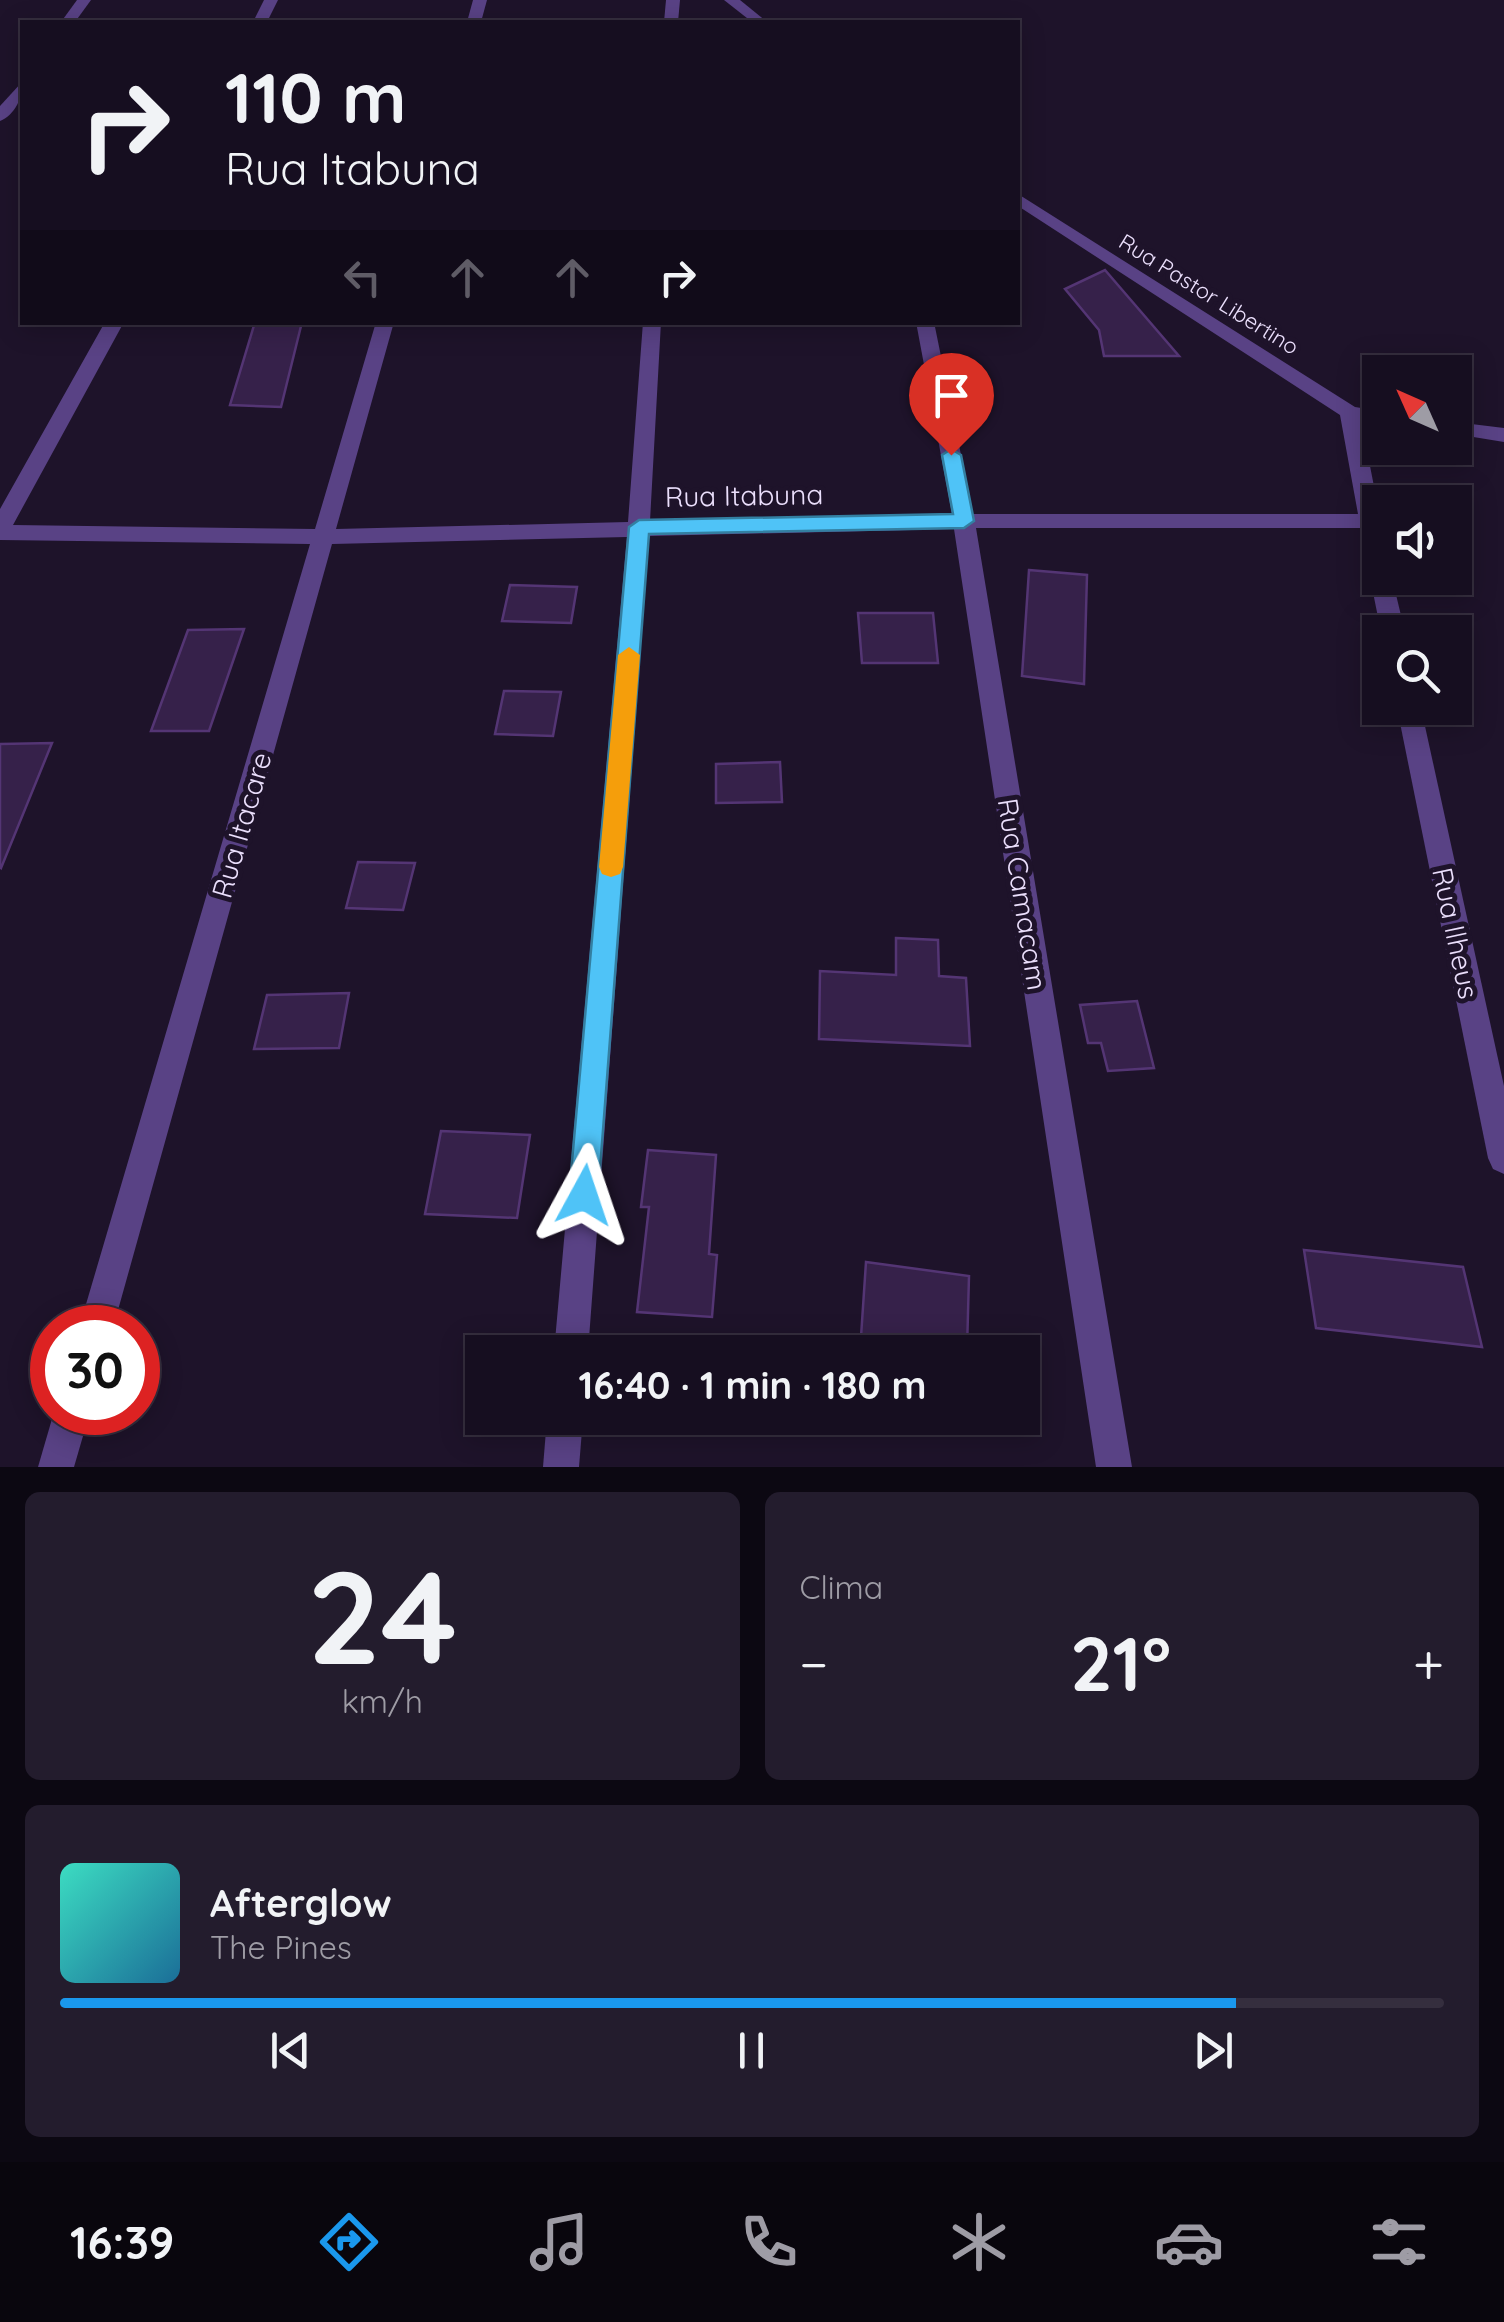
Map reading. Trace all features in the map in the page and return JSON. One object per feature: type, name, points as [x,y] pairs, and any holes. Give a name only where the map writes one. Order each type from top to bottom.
[{"type":"street","points":[[731,0],[757,20]]},
{"type":"street","points":[[0,116],[20,92]]},
{"type":"street","name":"Rua Pastor Libertino","points":[[1020,200],[1349,412],[1362,414]]},
{"type":"street","points":[[0,530],[113,325]]},
{"type":"street","name":"Rua Itacare","points":[[103,1305],[384,325]]},
{"type":"street","points":[[572,1335],[639,527],[652,325]]},
{"type":"street","name":"Rua Camacam","points":[[926,325],[964,521],[1114,1467]]},
{"type":"street","points":[[1349,412],[1362,485]]},
{"type":"street","points":[[1472,430],[1504,435]]},
{"type":"street","name":"Rua Itabuna","points":[[0,530],[324,537],[964,521],[1362,521]]},
{"type":"street","name":"Rua Ilheus","points":[[1412,725],[1504,1158]]},
{"type":"street","points":[[56,1467],[65,1435]]},
{"type":"street","points":[[561,1467],[564,1435]]},
{"type":"building","points":[[1105,270],[1179,356],[1104,356],[1099,330],[1065,289]]},
{"type":"building","points":[[254,325],[301,325],[281,407],[230,405]]},
{"type":"building","points":[[1029,570],[1087,575],[1084,684],[1022,676]]},
{"type":"building","points":[[510,585],[577,587],[571,623],[502,621]]},
{"type":"building","points":[[858,613],[933,613],[938,663],[862,663]]},
{"type":"building","points":[[244,629],[209,731],[151,731],[188,630]]},
{"type":"building","points":[[504,691],[561,692],[553,736],[495,734]]},
{"type":"building","points":[[52,743],[1,868],[0,744]]},
{"type":"building","points":[[780,762],[782,802],[716,803],[716,764]]},
{"type":"building","points":[[358,862],[415,863],[403,910],[346,908]]},
{"type":"building","points":[[896,938],[938,940],[939,976],[966,978],[970,1046],[819,1039],[820,971],[896,975]]},
{"type":"building","points":[[349,993],[339,1048],[254,1049],[267,995]]},
{"type":"building","points":[[1137,1001],[1154,1068],[1108,1071],[1101,1043],[1088,1043],[1080,1005]]},
{"type":"building","points":[[441,1131],[530,1135],[517,1218],[425,1214]]},
{"type":"building","points":[[648,1150],[716,1155],[709,1254],[717,1255],[712,1317],[637,1312],[649,1207],[641,1207]]},
{"type":"building","points":[[1304,1250],[1463,1267],[1482,1347],[1316,1328]]},
{"type":"building","points":[[866,1262],[969,1276],[967,1335],[861,1335]]},
{"type":"slow traffic","points":[[611,867],[629,655]]},
{"type":"route","points":[[584,1195],[639,527],[964,521],[951,455]]}]
